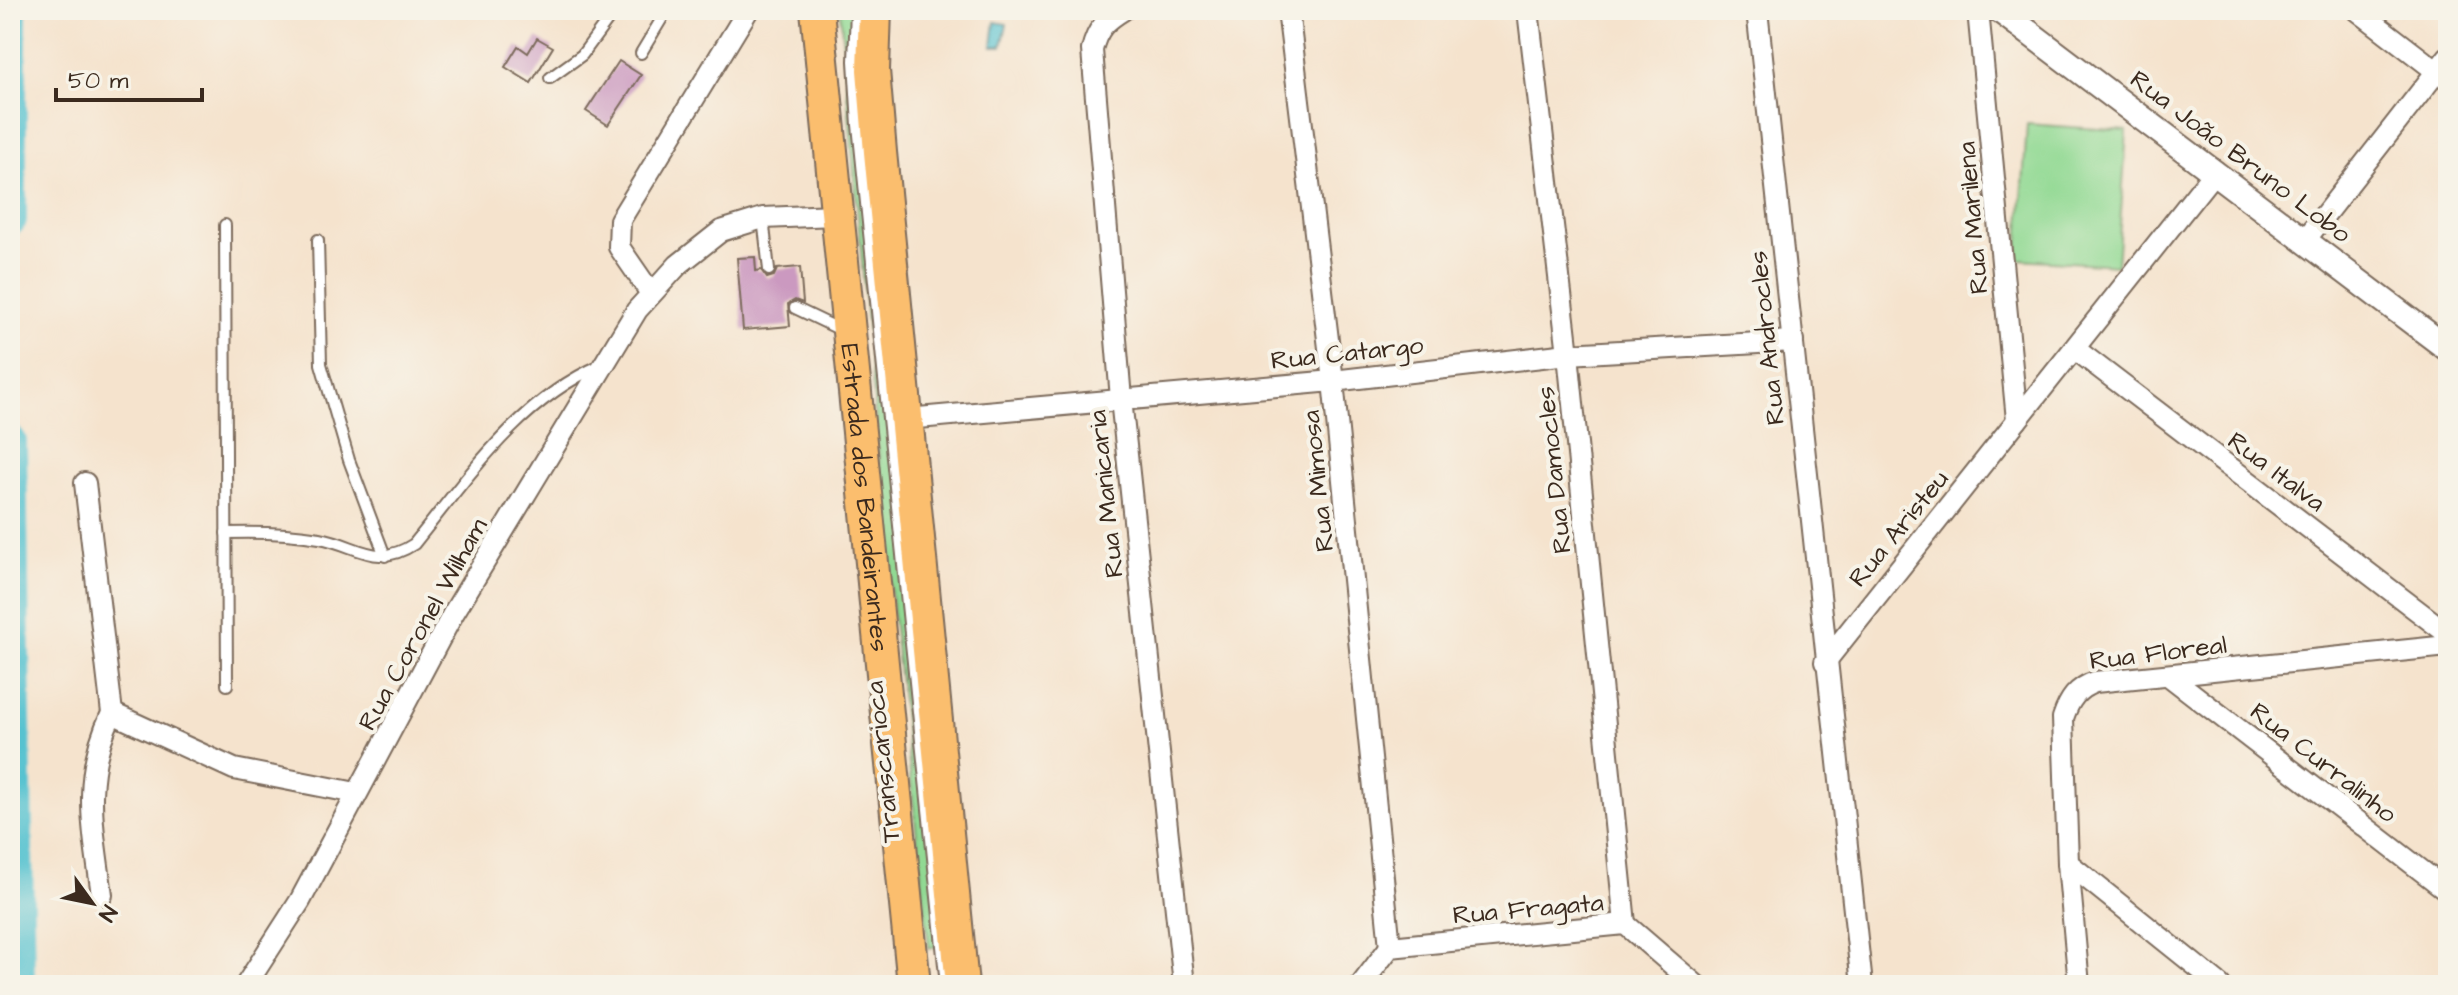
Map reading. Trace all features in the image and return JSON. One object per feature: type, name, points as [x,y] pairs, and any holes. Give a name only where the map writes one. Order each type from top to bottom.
[{"type":"main road","name":"Estrada dos Bandeirantes","points":[[875,10],[873,70],[962,985]]},
{"type":"main road","name":"Estrada dos Bandeirantes","points":[[824,20],[843,222],[847,332],[914,985]]},
{"type":"street","points":[[650,292],[619,247],[620,220],[632,195],[748,10]]},
{"type":"street","name":"Rua Manicaria","points":[[1123,10],[1106,20],[1096,33],[1092,50],[1121,399],[1184,985]]},
{"type":"street","name":"Rua Mimosa","points":[[1288,10],[1333,381],[1390,947]]},
{"type":"street","name":"Rua Damocles","points":[[1528,10],[1568,354],[1625,924]]},
{"type":"street","name":"Rua Androcles","points":[[1757,10],[1825,662]]},
{"type":"street","name":"Rua Marilena","points":[[1978,10],[2017,420]]},
{"type":"street","name":"Rua João Bruno Lobo","points":[[1999,10],[2448,349]]},
{"type":"street","points":[[2305,240],[2444,69],[2357,10]]},
{"type":"street","name":"Rua Aristeu","points":[[1825,662],[2215,171]]},
{"type":"street","name":"Rua Coronel Wilham","points":[[246,985],[300,901],[453,614],[602,364],[650,292],[721,231],[763,218],[843,222]]},
{"type":"street","name":"Rua Catargo","points":[[907,419],[1333,381],[1568,354],[1793,341]]},
{"type":"street","name":"Rua Italva","points":[[2075,349],[2448,634]]},
{"type":"street","points":[[85,483],[112,713],[101,736],[90,779],[102,895]]},
{"type":"street","name":"Rua Floreal","points":[[2079,985],[2068,863],[2063,718],[2068,702],[2082,686],[2095,682],[2448,646]]},
{"type":"street","points":[[1825,662],[1862,985]]},
{"type":"street","name":"Rua Curralinho","points":[[2168,675],[2448,891]]},
{"type":"street","points":[[112,713],[234,769],[356,793]]},
{"type":"street","points":[[2068,863],[2220,985]]},
{"type":"street","name":"Rua Fragata","points":[[1390,947],[1625,924],[1696,985]]},
{"type":"street","points":[[1361,985],[1390,947]]},
{"type":"lane","points":[[550,78],[582,55],[615,10]]},
{"type":"lane","points":[[641,53],[667,10]]},
{"type":"lane","name":"Transcarioca","points":[[856,10],[854,61],[858,125],[946,985]]},
{"type":"lane","points":[[824,20],[840,114]]},
{"type":"lane","points":[[763,218],[769,270]]},
{"type":"lane","points":[[843,222],[855,259]]},
{"type":"lane","points":[[225,225],[227,685]]},
{"type":"lane","points":[[318,240],[321,364],[349,460],[385,556]]},
{"type":"lane","points":[[795,308],[847,332]]},
{"type":"lane","points":[[226,533],[321,538],[385,556],[399,553],[414,544],[489,450],[540,400],[568,379],[602,364]]},
{"type":"lane","name":"Transcarioca","points":[[894,662],[912,832]]},
{"type":"green space","points":[[840,10],[855,10],[947,944],[929,948],[892,609]]},
{"type":"green space","points":[[2027,124],[2127,131],[2117,265],[2018,259]]},
{"type":"water","points":[[995,22],[1007,24],[1002,46],[992,46]]},
{"type":"building","points":[[537,38],[553,47],[531,83],[505,67],[518,46],[528,53]]},
{"type":"building","points":[[619,61],[641,75],[608,125],[586,111]]},
{"type":"building","points":[[755,257],[756,271],[761,270],[767,278],[774,276],[777,269],[800,267],[803,303],[795,300],[788,304],[790,326],[743,330],[737,258]]},
{"type":"waterway","points":[[10,10],[10,219]]},
{"type":"waterway","points":[[10,442],[18,985]]}]
